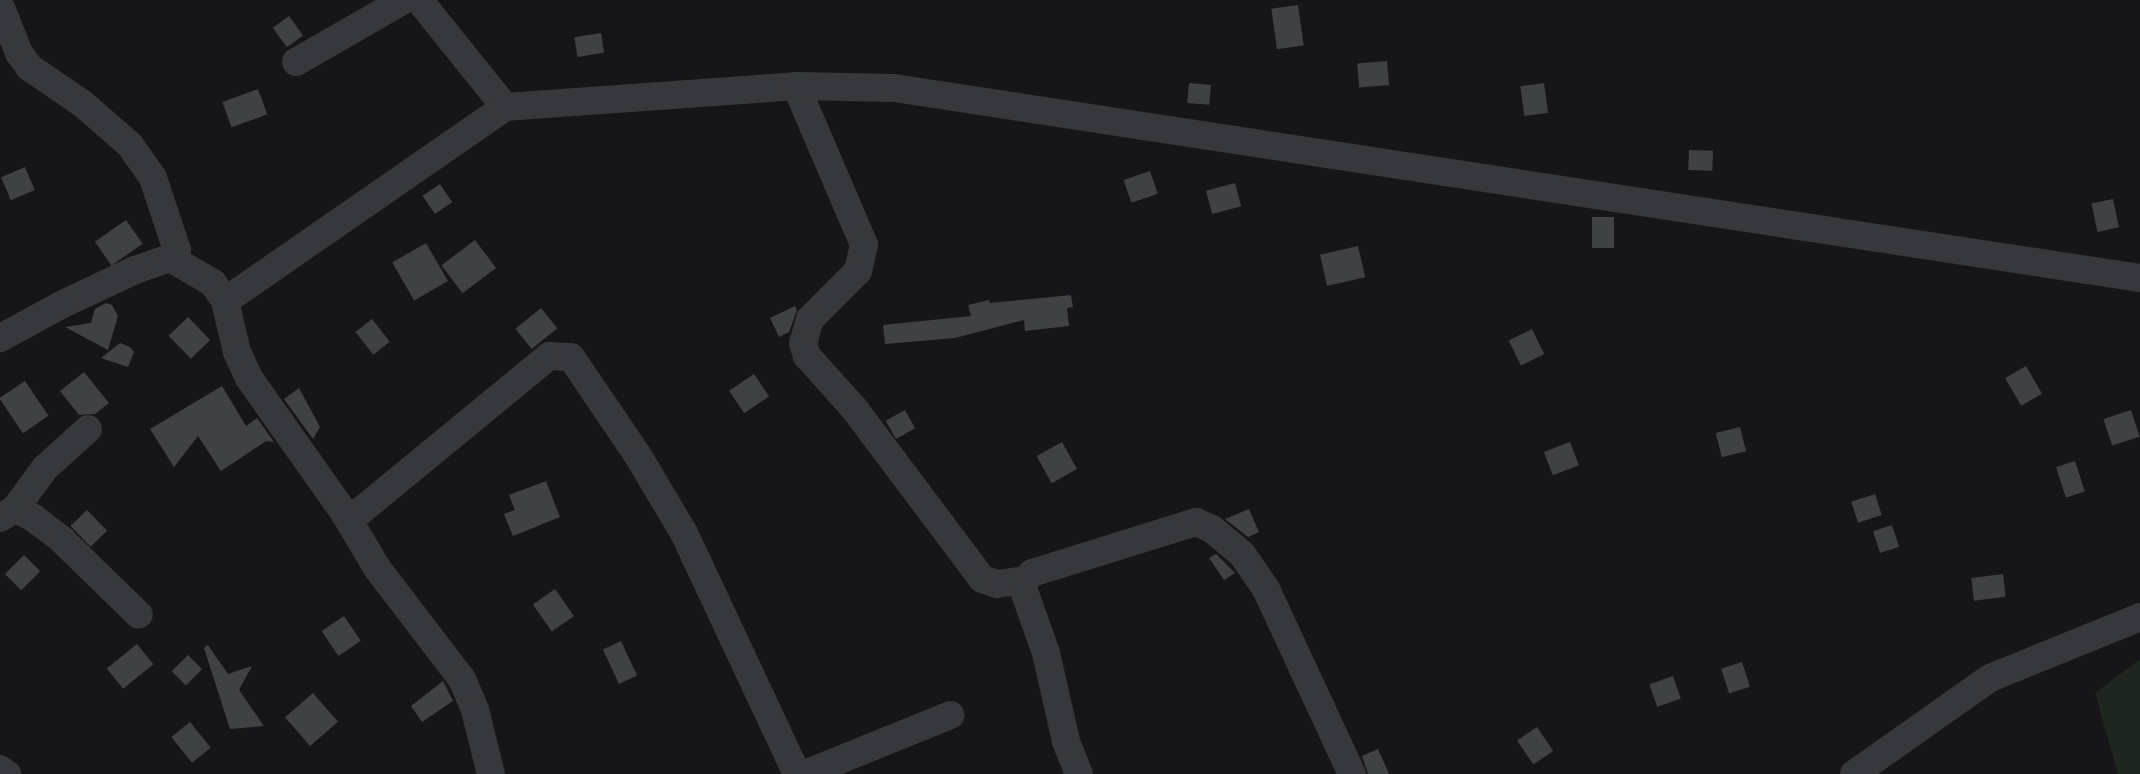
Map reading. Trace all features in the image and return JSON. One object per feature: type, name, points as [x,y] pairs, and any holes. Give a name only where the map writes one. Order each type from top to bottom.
[{"type":"street","points":[[296,62],[404,0]]},
{"type":"street","points":[[419,0],[505,107]]},
{"type":"street","points":[[0,5],[19,53],[29,67],[83,104],[130,145],[153,178],[177,250],[170,258],[87,293],[0,338]]},
{"type":"street","points":[[796,86],[864,245],[858,271],[810,319],[803,343],[807,356],[853,407],[982,579],[997,584],[1025,580]]},
{"type":"street","points":[[225,301],[505,107],[796,86],[894,88],[2140,278]]},
{"type":"street","points":[[170,258],[201,273],[214,284],[225,301],[237,352],[249,378],[345,514],[377,568],[463,679],[475,710],[491,774]]},
{"type":"street","points":[[345,514],[355,515],[363,509],[549,356],[571,357],[637,454],[684,533],[797,774]]},
{"type":"street","points":[[88,429],[45,468],[8,513],[32,517],[62,540],[139,615]]},
{"type":"street","points":[[1079,774],[1066,741],[1046,653],[1023,588],[1025,580],[1032,573],[1196,522],[1212,529],[1242,554],[1266,589],[1352,774]]},
{"type":"street","points":[[1854,774],[1990,678],[2140,617]]},
{"type":"street","points":[[805,774],[950,715]]},
{"type":"street","points":[[0,769],[7,774]]},
{"type":"shaded area","points":[[2140,659],[2140,774],[2118,774],[2095,693]]},
{"type":"building","points":[[1298,5],[1304,46],[1277,49],[1271,9]]},
{"type":"building","points":[[289,16],[303,35],[287,47],[273,28]]},
{"type":"building","points":[[601,33],[604,53],[577,57],[574,37]]},
{"type":"building","points":[[1387,61],[1389,85],[1359,88],[1357,64]]},
{"type":"building","points":[[1189,83],[1211,85],[1209,105],[1187,103]]},
{"type":"building","points":[[1544,83],[1548,113],[1524,116],[1520,86]]},
{"type":"building","points":[[258,89],[267,114],[232,127],[222,102]]},
{"type":"building","points":[[1689,150],[1713,151],[1712,171],[1688,170]]},
{"type":"building","points":[[25,167],[35,190],[11,200],[1,177]]},
{"type":"building","points":[[1150,171],[1158,194],[1131,203],[1124,180]]},
{"type":"building","points":[[1235,183],[1241,206],[1212,214],[1206,191]]},
{"type":"building","points":[[440,184],[452,202],[435,214],[423,196]]},
{"type":"building","points":[[2113,199],[2119,227],[2098,232],[2091,204]]},
{"type":"building","points":[[1592,217],[1614,217],[1614,248],[1592,248]]},
{"type":"building","points":[[126,220],[143,244],[112,266],[95,242]]},
{"type":"building","points":[[475,240],[496,268],[463,293],[441,265]]},
{"type":"building","points":[[426,243],[448,281],[414,301],[392,262]]},
{"type":"building","points":[[1358,246],[1365,277],[1327,286],[1320,255]]},
{"type":"building","points":[[1071,295],[1073,307],[1067,308],[1069,326],[1025,331],[1024,320],[955,338],[885,344],[883,325],[971,316],[968,305],[989,300],[990,303]]},
{"type":"building","points":[[106,303],[112,305],[118,316],[108,350],[65,327],[91,323],[95,309]]},
{"type":"building","points":[[795,306],[797,310],[789,332],[779,337],[770,318]]},
{"type":"building","points":[[541,308],[557,328],[532,349],[515,329]]},
{"type":"building","points":[[188,317],[210,340],[191,359],[169,336]]},
{"type":"building","points":[[372,319],[390,342],[373,355],[355,332]]},
{"type":"building","points":[[1532,329],[1544,354],[1521,366],[1509,340]]},
{"type":"building","points":[[120,343],[134,352],[128,367],[101,358]]},
{"type":"building","points":[[2026,366],[2042,394],[2021,406],[2005,378]]},
{"type":"building","points":[[84,372],[109,403],[95,414],[79,415],[60,391]]},
{"type":"building","points":[[754,374],[769,396],[744,413],[729,391]]},
{"type":"building","points":[[25,381],[48,416],[23,433],[0,398]]},
{"type":"building","points":[[222,386],[246,426],[257,418],[274,442],[266,441],[221,471],[198,436],[174,467],[150,429]]},
{"type":"building","points":[[299,388],[320,427],[313,439],[284,399]]},
{"type":"building","points":[[905,410],[915,428],[896,439],[886,421]]},
{"type":"building","points":[[2131,410],[2140,437],[2112,446],[2103,419]]},
{"type":"building","points":[[1740,427],[1746,451],[1722,457],[1716,433]]},
{"type":"building","points":[[1062,442],[1077,469],[1052,483],[1037,456]]},
{"type":"building","points":[[1570,442],[1579,465],[1553,475],[1544,452]]},
{"type":"building","points":[[2075,461],[2085,491],[2066,498],[2056,467]]},
{"type":"building","points":[[546,481],[560,517],[513,536],[504,514],[515,510],[509,495]]},
{"type":"building","points":[[1875,494],[1882,515],[1858,523],[1851,502]]},
{"type":"building","points":[[1249,509],[1259,532],[1248,537],[1225,519]]},
{"type":"building","points":[[87,510],[107,531],[91,547],[70,526]]},
{"type":"building","points":[[1892,525],[1899,547],[1880,553],[1873,531]]},
{"type":"building","points":[[1216,554],[1235,573],[1224,580],[1209,558]]},
{"type":"building","points":[[24,555],[40,571],[21,590],[5,574]]},
{"type":"building","points":[[2003,574],[2006,597],[1974,601],[1971,578]]},
{"type":"building","points":[[555,589],[574,616],[552,632],[533,604]]},
{"type":"building","points":[[344,616],[361,641],[338,656],[322,631]]},
{"type":"building","points":[[621,641],[637,675],[619,684],[603,649]]},
{"type":"building","points":[[137,644],[153,664],[123,689],[107,669]]},
{"type":"building","points":[[208,645],[228,674],[252,666],[239,690],[264,726],[230,729],[204,648]]},
{"type":"building","points":[[188,655],[202,669],[186,685],[172,671]]},
{"type":"building","points":[[1742,662],[1750,687],[1729,694],[1721,669]]},
{"type":"building","points":[[1673,676],[1681,699],[1657,707],[1649,684]]},
{"type":"building","points":[[443,681],[453,701],[422,722],[411,706]]},
{"type":"building","points":[[313,693],[338,722],[310,746],[285,717]]},
{"type":"building","points":[[190,722],[211,748],[192,763],[171,737]]},
{"type":"building","points":[[1537,727],[1553,751],[1533,764],[1517,740]]},
{"type":"building","points":[[1378,749],[1389,774],[1368,774],[1362,756]]}]
